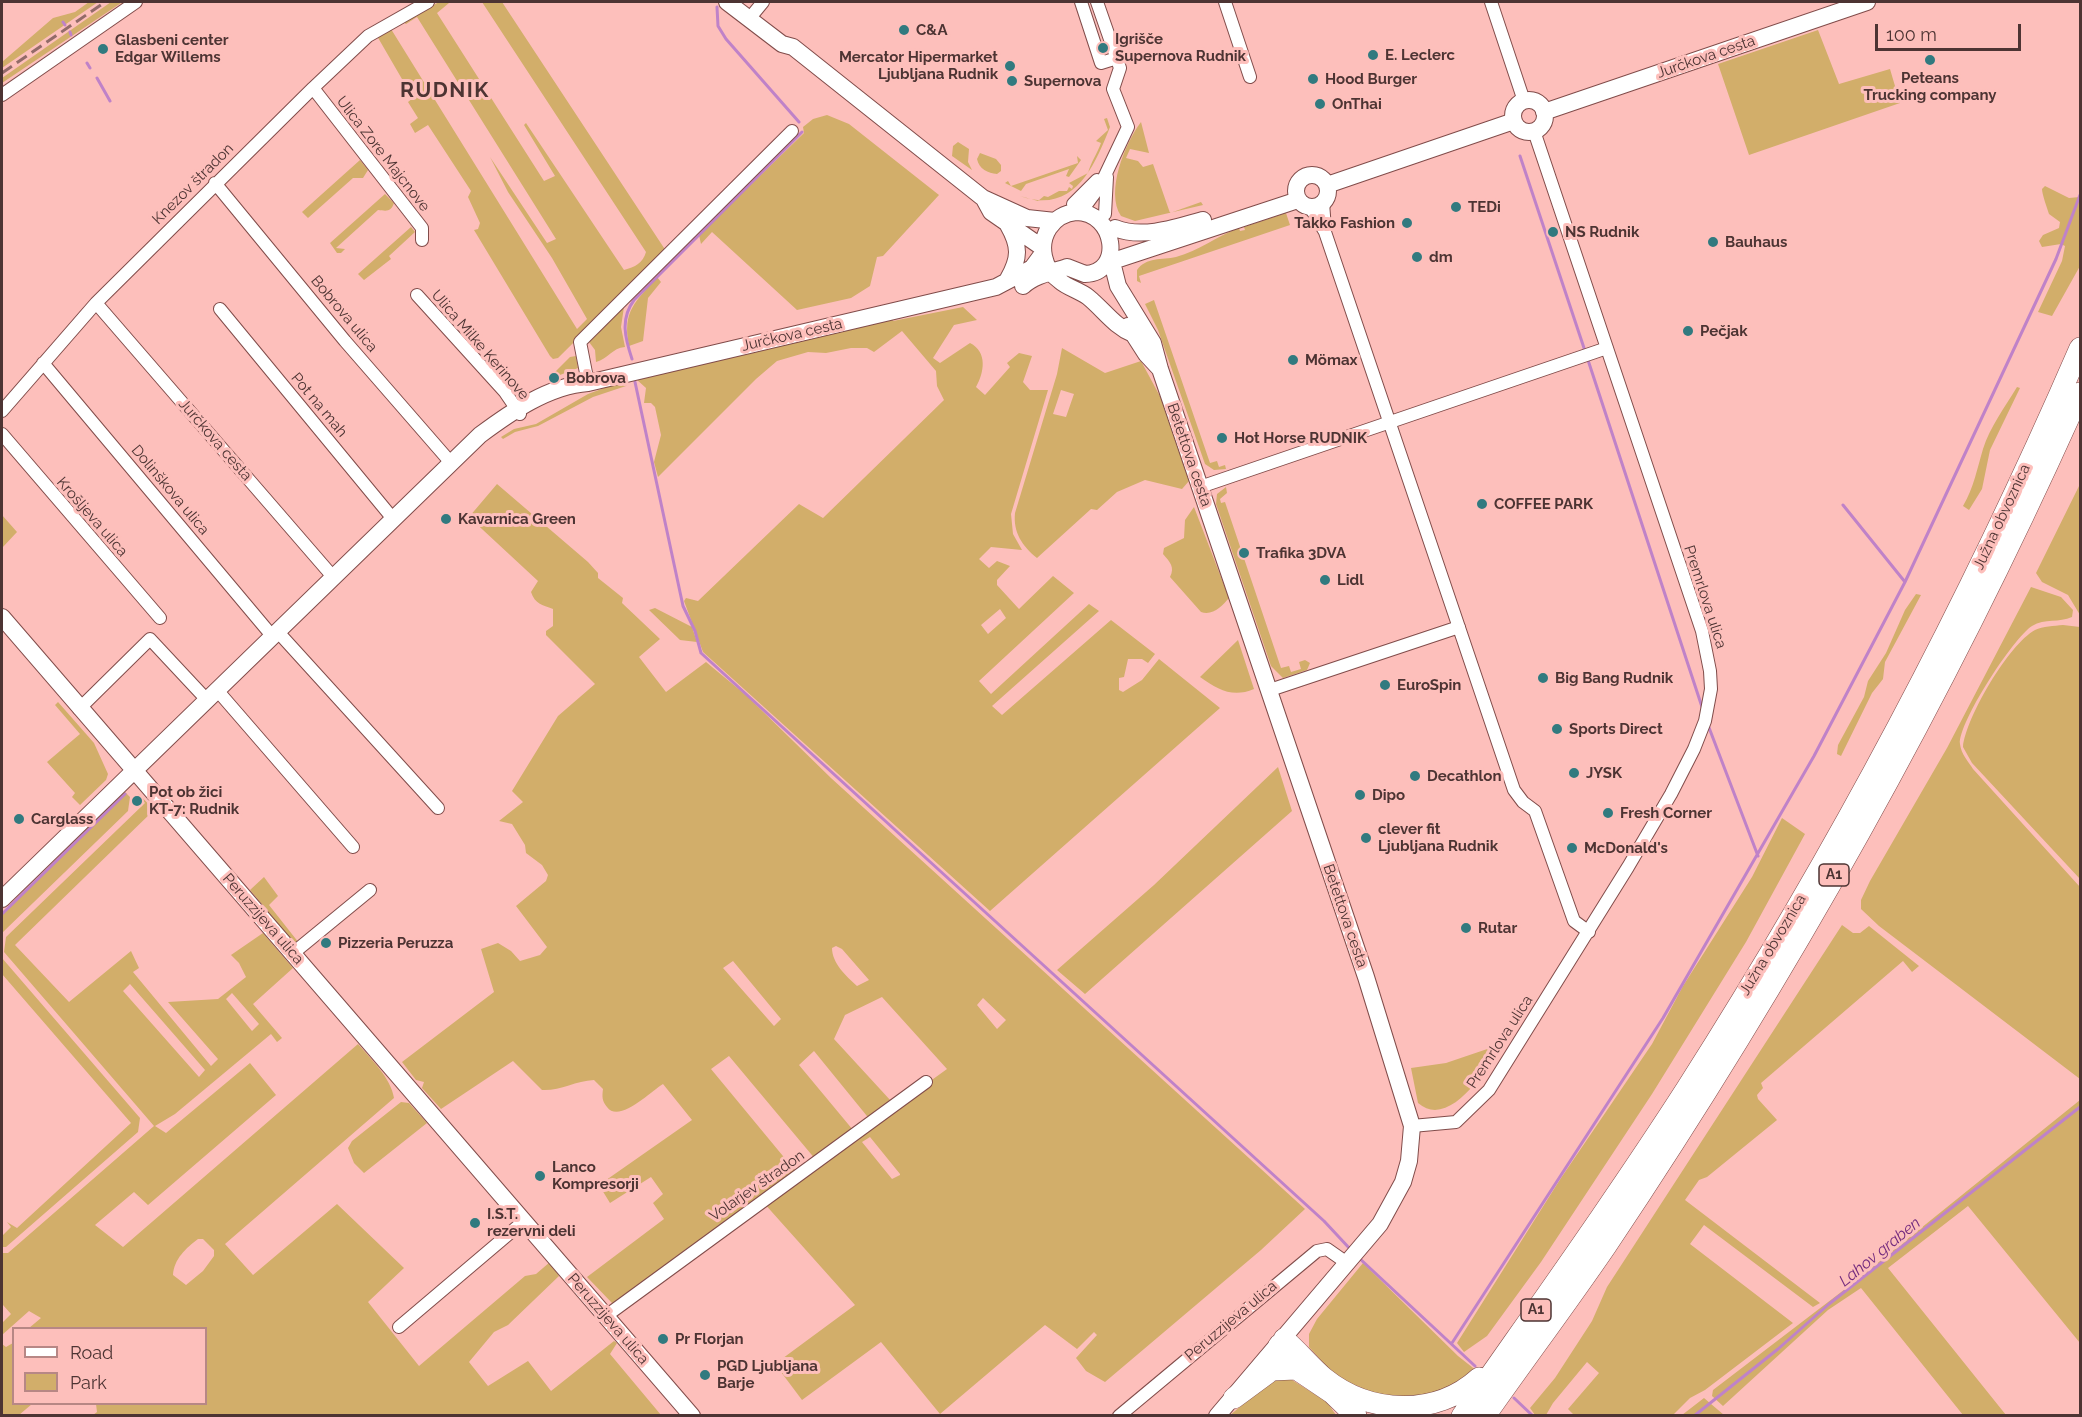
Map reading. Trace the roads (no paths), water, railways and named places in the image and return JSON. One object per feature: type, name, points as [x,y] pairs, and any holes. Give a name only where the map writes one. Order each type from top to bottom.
[{"type":"highway","name":"Južna obvoznica","points":[[1462,1416],[1611,1204],[1745,992],[1893,735],[1976,573],[2080,348]]},
{"type":"highway","name":"Južna obvoznica","points":[[1485,1416],[1605,1248],[1762,1000],[1852,842],[1989,588],[2080,393]]},
{"type":"highway","points":[[1282,1342],[1324,1378],[1369,1403],[1400,1411],[1419,1410],[1442,1404],[1464,1392],[1477,1380],[1582,1234],[1611,1204]]},
{"type":"highway","points":[[1282,1342],[1282,1357],[1332,1393],[1356,1416]]},
{"type":"highway","points":[[1234,1398],[1272,1370],[1296,1369]]},
{"type":"street","points":[[2,95],[136,2]]},
{"type":"street","name":"Knezov štradon","points":[[2,411],[96,303],[313,88],[368,36],[428,2]]},
{"type":"street","points":[[727,2],[782,44],[793,47],[882,115],[894,129],[983,198],[1027,218],[1055,221],[1080,207]]},
{"type":"street","points":[[749,19],[763,2]]},
{"type":"street","points":[[1081,2],[1101,63],[1117,58]]},
{"type":"street","points":[[1046,246],[1056,232],[1073,220],[1107,171],[1128,127],[1113,89],[1120,68],[1097,2]]},
{"type":"street","points":[[1225,2],[1250,77]]},
{"type":"street","points":[[1491,2],[1524,101]]},
{"type":"street","name":"Jurčkova cesta","points":[[1544,112],[1867,2]]},
{"type":"street","name":"Ulica Zore Majcnove","points":[[313,88],[422,228],[422,240]]},
{"type":"street","points":[[1524,101],[1536,102],[1544,112],[1543,124],[1534,131],[1522,130],[1514,121],[1515,109],[1524,101]]},
{"type":"street","points":[[1327,185],[1514,121]]},
{"type":"street","points":[[588,383],[580,342],[792,131]]},
{"type":"street","name":"Premrlova ulica","points":[[1412,1126],[1456,1122],[1489,1090],[1589,932],[1671,794],[1700,734],[1708,705],[1710,671],[1702,631],[1534,131]]},
{"type":"street","points":[[1085,282],[1109,267],[1114,235],[1105,214],[1107,171]]},
{"type":"street","points":[[1080,207],[1114,235],[1134,241],[1151,238],[1160,231],[1307,200],[1328,195],[1327,185],[1318,176],[1309,174],[1298,182],[1307,200],[1325,232],[1514,790],[1523,802],[1535,811],[1574,921],[1589,932]]},
{"type":"street","name":"Bobrova ulica","points":[[215,183],[345,341],[452,464]]},
{"type":"street","points":[[983,198],[1010,201],[1047,212],[1080,207],[1105,214]]},
{"type":"street","points":[[983,198],[991,212],[1046,246],[1052,255],[1056,274],[1067,267],[1079,273],[1089,274],[1307,200]]},
{"type":"street","points":[[1046,246],[1055,221]]},
{"type":"street","points":[[1002,283],[1016,264],[1018,252],[1008,224]]},
{"type":"street","name":"Jurčkova cesta","points":[[2,899],[452,464],[519,412],[573,384],[588,383],[1002,283],[1032,268],[1046,246]]},
{"type":"street","name":"Betettova cesta","points":[[1109,267],[1153,343],[1407,1101],[1412,1126],[1409,1161],[1395,1200],[1352,1257],[1282,1342],[1217,1416]]},
{"type":"street","name":"Jurčkova cesta","points":[[1002,283],[1008,290],[1023,286],[1029,280],[1056,274]]},
{"type":"street","name":"Betettova cesta","points":[[1056,274],[1085,282],[1110,305],[1160,369]]},
{"type":"street","name":"Betettova cesta","points":[[1056,274],[1084,294],[1119,328],[1133,334]]},
{"type":"street","name":"Ulica Milke Kerinove","points":[[417,295],[519,412]]},
{"type":"street","name":"Jurčkova cesta","points":[[96,303],[334,578]]},
{"type":"street","name":"Pot na mah","points":[[220,309],[394,520]]},
{"type":"street","points":[[1200,487],[1607,348]]},
{"type":"street","name":"Dolinškova ulica","points":[[43,363],[276,634]]},
{"type":"street","name":"Krošljeva ulica","points":[[2,434],[160,618]]},
{"type":"street","name":"Peruzzijeva ulica","points":[[2,617],[79,709],[692,1416]]},
{"type":"street","points":[[1270,690],[1459,627]]},
{"type":"street","points":[[276,634],[438,808]]},
{"type":"street","points":[[79,709],[150,639],[212,695],[353,847]]},
{"type":"street","points":[[292,954],[370,890]]},
{"type":"street","name":"Volarjev štradon","points":[[606,1316],[926,1082]]},
{"type":"street","points":[[399,1327],[524,1221]]},
{"type":"street","name":"Peruzzijeva ulica","points":[[1119,1416],[1317,1251],[1327,1249],[1352,1257]]},
{"type":"waterway","points":[[717,7],[718,26],[726,39],[799,122]]},
{"type":"waterway","points":[[87,63],[90,68]]},
{"type":"waterway","points":[[97,78],[110,101]]},
{"type":"waterway","points":[[632,359],[627,344],[625,321],[634,300],[802,132]]},
{"type":"waterway","points":[[1520,156],[1585,351]]},
{"type":"waterway","points":[[1452,1343],[1663,1018],[1814,756],[1905,582],[2056,259],[2080,195]]},
{"type":"waterway","points":[[1587,357],[1702,707]]},
{"type":"waterway","points":[[635,382],[683,606],[695,631],[701,653],[1324,1221],[1351,1250]]},
{"type":"waterway","points":[[1843,505],[1905,582]]},
{"type":"waterway","points":[[1708,725],[1758,856]]},
{"type":"waterway","points":[[2,914],[125,794]]},
{"type":"waterway","name":"Lahov graben","points":[[1694,1416],[1778,1349],[1829,1304],[2080,1107]]},
{"type":"waterway","points":[[1358,1257],[1475,1366]]},
{"type":"waterway","points":[[1514,1398],[1533,1416]]},
{"type":"railway","points":[[2,73],[105,2]]},
{"type":"place","name":"C&A","points":[[904,30]]},
{"type":"place","name":"Igrišče Supernova Rudnik","points":[[1103,48]]},
{"type":"place","name":"Glasbeni center Edgar Willems","points":[[103,49]]},
{"type":"place","name":"E. Leclerc","points":[[1373,55]]},
{"type":"place","name":"Peteans Trucking company","points":[[1930,60]]},
{"type":"place","name":"Mercator Hipermarket Ljubljana Rudnik","points":[[1010,66]]},
{"type":"place","name":"Hood Burger","points":[[1313,79]]},
{"type":"place","name":"Supernova","points":[[1012,81]]},
{"type":"place","name":"OnThai","points":[[1320,104]]},
{"type":"place","name":"TEDi","points":[[1456,207]]},
{"type":"place","name":"Takko Fashion","points":[[1407,223]]},
{"type":"place","name":"NS Rudnik","points":[[1553,232]]},
{"type":"place","name":"Bauhaus","points":[[1713,242]]},
{"type":"place","name":"dm","points":[[1417,257]]},
{"type":"place","name":"Pečjak","points":[[1688,331]]},
{"type":"place","name":"Mömax","points":[[1293,360]]},
{"type":"place","name":"Bobrova","points":[[554,378]]},
{"type":"place","name":"Hot Horse RUDNIK","points":[[1222,438]]},
{"type":"place","name":"COFFEE PARK","points":[[1482,504]]},
{"type":"place","name":"Kavarnica Green","points":[[446,519]]},
{"type":"place","name":"Trafika 3DVA","points":[[1244,553]]},
{"type":"place","name":"Lidl","points":[[1325,580]]},
{"type":"place","name":"Big Bang Rudnik","points":[[1543,678]]},
{"type":"place","name":"EuroSpin","points":[[1385,685]]},
{"type":"place","name":"Sports Direct","points":[[1557,729]]},
{"type":"place","name":"JYSK","points":[[1574,773]]},
{"type":"place","name":"Decathlon","points":[[1415,776]]},
{"type":"place","name":"Dipo","points":[[1360,795]]},
{"type":"place","name":"Pot ob žici KT-7: Rudnik","points":[[137,801]]},
{"type":"place","name":"Fresh Corner","points":[[1608,813]]},
{"type":"place","name":"Carglass","points":[[19,819]]},
{"type":"place","name":"clever fit Ljubljana Rudnik","points":[[1366,838]]},
{"type":"place","name":"McDonald's","points":[[1572,848]]},
{"type":"place","name":"Rutar","points":[[1466,928]]},
{"type":"place","name":"Pizzeria Peruzza","points":[[326,943]]},
{"type":"place","name":"Lanco Kompresorji","points":[[540,1176]]},
{"type":"place","name":"I.S.T. rezervni deli","points":[[475,1223]]},
{"type":"place","name":"Pr Florjan","points":[[663,1339]]},
{"type":"place","name":"PGD Ljubljana Barje","points":[[705,1375]]},
{"type":"district","name":"RUDNIK","points":[[445,91]]}]
